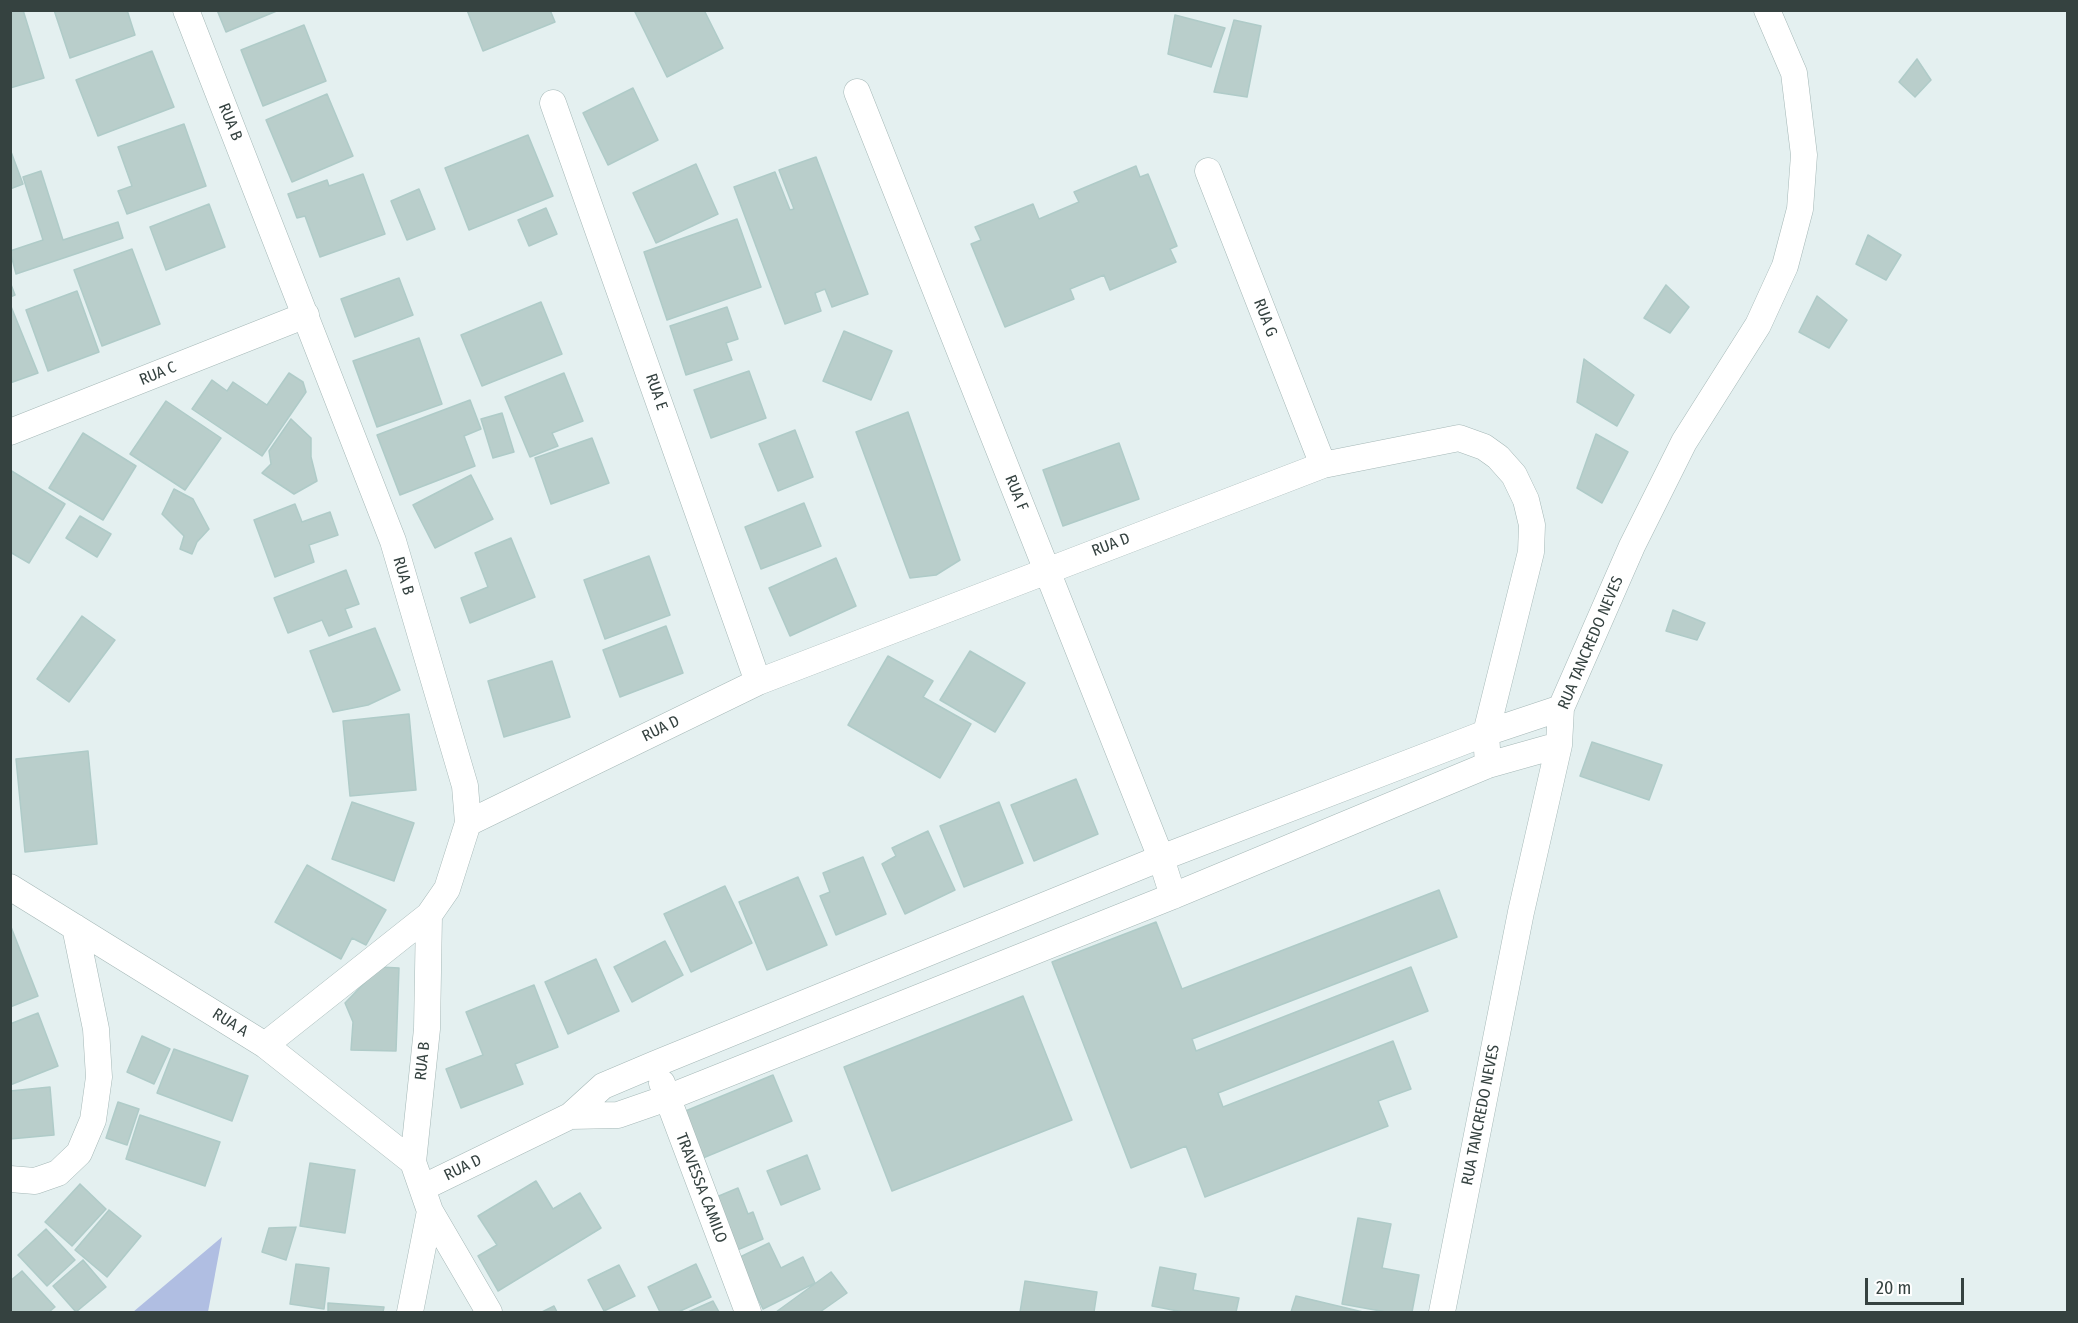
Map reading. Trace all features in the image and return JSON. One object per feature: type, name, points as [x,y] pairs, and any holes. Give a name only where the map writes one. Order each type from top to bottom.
[{"type":"street","name":"RUA B","points":[[186,10],[393,541],[465,786],[468,823],[447,889],[429,915],[427,1029],[413,1162]]},
{"type":"street","name":"RUA TANCREDO NEVES","points":[[1442,1312],[1521,912],[1559,745],[1561,708],[1632,546],[1678,453],[1758,325],[1785,266],[1800,209],[1804,155],[1794,73],[1767,11]]},
{"type":"street","name":"RUA F","points":[[857,92],[1161,858],[1173,896]]},
{"type":"street","name":"RUA E","points":[[553,103],[758,682]]},
{"type":"street","name":"RUA G","points":[[1208,171],[1323,465]]},
{"type":"street","name":"RUA C","points":[[10,432],[306,315]]},
{"type":"street","name":"RUA D","points":[[468,823],[758,682],[1046,570],[1323,465],[1459,438],[1484,447],[1498,457],[1514,475],[1526,500],[1532,525],[1531,552],[1486,733],[1488,765]]},
{"type":"street","name":"RUA D","points":[[426,1200],[570,1116],[603,1086],[1161,858],[1486,733],[1561,708]]},
{"type":"street","name":"RUA D","points":[[570,1116],[618,1115],[667,1098],[1173,896],[1488,765],[1559,745]]},
{"type":"street","name":"RUA A","points":[[10,887],[264,1045],[413,1162]]},
{"type":"street","points":[[264,1045],[429,915]]},
{"type":"street","points":[[10,1179],[35,1181],[58,1173],[79,1153],[93,1120],[99,1077],[96,1029],[75,927]]},
{"type":"street","name":"TRAVESSA CAMILO","points":[[655,1064],[748,1312]]},
{"type":"street","points":[[413,1162],[426,1200],[489,1312]]},
{"type":"street","points":[[410,1312],[426,1200]]},
{"type":"shaded area","points":[[222,1237],[208,1312],[133,1312]]},
{"type":"building","points":[[10,10],[23,10],[44,78],[10,88]]},
{"type":"building","points":[[54,10],[127,10],[135,35],[70,58]]},
{"type":"building","points":[[217,10],[279,10],[226,32]]},
{"type":"building","points":[[467,10],[550,10],[555,22],[483,51]]},
{"type":"building","points":[[634,10],[704,10],[723,48],[667,77]]},
{"type":"building","points":[[1175,15],[1225,28],[1211,67],[1168,54]]},
{"type":"building","points":[[1234,20],[1261,26],[1247,97],[1214,92]]},
{"type":"building","points":[[304,25],[326,81],[263,106],[241,50]]},
{"type":"building","points":[[152,51],[174,107],[98,136],[76,80]]},
{"type":"building","points":[[1917,59],[1931,80],[1915,97],[1899,82]]},
{"type":"building","points":[[633,88],[658,140],[608,165],[583,113]]},
{"type":"building","points":[[327,94],[353,156],[292,182],[266,120]]},
{"type":"building","points":[[184,124],[206,186],[127,214],[118,191],[132,186],[118,147]]},
{"type":"building","points":[[528,135],[553,196],[469,230],[445,168]]},
{"type":"building","points":[[10,149],[23,184],[10,189]]},
{"type":"building","points":[[816,157],[868,294],[832,307],[825,289],[815,293],[821,311],[785,324],[734,187],[775,172],[790,210],[794,209],[779,170]]},
{"type":"building","points":[[696,164],[718,214],[656,243],[633,193]]},
{"type":"building","points":[[1136,166],[1140,177],[1148,174],[1177,246],[1170,249],[1176,262],[1110,290],[1104,275],[1070,289],[1074,299],[1005,327],[971,244],[981,240],[975,227],[1033,204],[1039,219],[1079,202],[1074,192]]},
{"type":"building","points":[[41,171],[63,240],[118,222],[123,238],[16,274],[10,251],[43,240],[23,177]]},
{"type":"building","points":[[363,174],[385,234],[320,257],[305,216],[297,218],[288,194],[327,180],[329,186]]},
{"type":"building","points":[[419,189],[435,229],[407,240],[391,201]]},
{"type":"building","points":[[209,204],[225,247],[166,270],[150,227]]},
{"type":"building","points":[[546,208],[557,234],[529,246],[518,220]]},
{"type":"building","points":[[737,219],[761,287],[667,320],[644,252]]},
{"type":"building","points":[[1868,235],[1901,255],[1886,280],[1856,264]]},
{"type":"building","points":[[132,249],[160,324],[102,346],[74,270]]},
{"type":"building","points":[[399,278],[413,315],[355,337],[341,299]]},
{"type":"building","points":[[10,282],[15,295],[10,297]]},
{"type":"building","points":[[1666,285],[1689,307],[1670,333],[1644,318]]},
{"type":"building","points":[[77,291],[99,352],[48,371],[26,310]]},
{"type":"building","points":[[1817,296],[1847,320],[1829,348],[1799,332]]},
{"type":"building","points":[[541,302],[562,354],[482,386],[461,335]]},
{"type":"building","points":[[10,304],[38,373],[10,383]]},
{"type":"building","points":[[727,307],[738,339],[726,343],[732,360],[686,375],[670,326]]},
{"type":"building","points":[[844,331],[892,351],[871,400],[823,381]]},
{"type":"building","points":[[419,338],[442,404],[377,427],[353,361]]},
{"type":"building","points":[[1584,359],[1634,395],[1617,426],[1577,402]]},
{"type":"building","points":[[749,371],[766,418],[711,438],[694,390]]},
{"type":"building","points":[[289,373],[303,382],[306,392],[262,456],[192,409],[212,380],[227,391],[233,382],[267,405]]},
{"type":"building","points":[[564,373],[583,421],[552,433],[558,446],[530,457],[505,397]]},
{"type":"building","points":[[470,400],[481,429],[464,436],[475,466],[400,495],[377,435]]},
{"type":"building","points":[[166,401],[221,438],[185,490],[130,454]]},
{"type":"building","points":[[908,412],[960,560],[936,575],[910,578],[856,432]]},
{"type":"building","points":[[502,413],[514,452],[493,458],[481,419]]},
{"type":"building","points":[[291,419],[311,438],[311,457],[317,481],[294,494],[262,473],[271,464],[269,451]]},
{"type":"building","points":[[795,430],[813,477],[778,491],[759,444]]},
{"type":"building","points":[[83,433],[136,466],[103,520],[49,488]]},
{"type":"building","points":[[1596,434],[1628,452],[1602,503],[1577,488]]},
{"type":"building","points":[[592,438],[609,483],[551,504],[535,458]]},
{"type":"building","points":[[1119,443],[1139,499],[1063,526],[1043,470]]},
{"type":"building","points":[[10,470],[65,504],[29,563],[10,552]]},
{"type":"building","points":[[471,475],[493,519],[435,548],[413,505]]},
{"type":"building","points":[[174,489],[193,499],[209,529],[197,542],[192,554],[180,549],[184,536],[162,514]]},
{"type":"building","points":[[804,503],[821,546],[761,569],[745,527]]},
{"type":"building","points":[[295,504],[302,522],[330,512],[338,535],[309,545],[314,562],[275,577],[254,520]]},
{"type":"building","points":[[80,516],[111,534],[97,557],[66,538]]},
{"type":"building","points":[[511,538],[535,597],[470,623],[461,598],[488,587],[475,553]]},
{"type":"building","points":[[649,556],[670,615],[605,639],[584,580]]},
{"type":"building","points":[[836,558],[856,606],[790,636],[769,588]]},
{"type":"building","points":[[346,570],[359,604],[345,609],[352,627],[329,636],[322,620],[288,633],[274,598]]},
{"type":"building","points":[[1673,610],[1705,623],[1697,640],[1666,631]]},
{"type":"building","points":[[82,616],[115,640],[69,702],[37,679]]},
{"type":"building","points":[[666,626],[683,673],[620,697],[603,650]]},
{"type":"building","points":[[375,628],[400,690],[368,705],[333,712],[310,651]]},
{"type":"building","points":[[970,651],[1025,683],[995,732],[940,700]]},
{"type":"building","points":[[888,656],[933,681],[923,697],[971,724],[940,778],[848,725]]},
{"type":"building","points":[[552,661],[570,717],[504,737],[488,681]]},
{"type":"building","points":[[409,714],[416,790],[350,796],[343,721]]},
{"type":"building","points":[[1592,742],[1662,765],[1649,800],[1580,776]]},
{"type":"building","points":[[88,751],[97,844],[25,852],[16,759]]},
{"type":"building","points":[[1076,779],[1098,834],[1034,861],[1011,805]]},
{"type":"building","points":[[352,802],[414,823],[394,881],[332,859]]},
{"type":"building","points":[[999,802],[1023,863],[964,887],[940,826]]},
{"type":"building","points":[[928,831],[955,890],[905,914],[882,864],[896,856],[892,848]]},
{"type":"building","points":[[863,857],[886,914],[836,935],[820,896],[830,892],[823,873]]},
{"type":"building","points":[[307,865],[386,910],[366,945],[352,938],[341,959],[275,922]]},
{"type":"building","points":[[798,877],[827,945],[767,970],[739,902]]},
{"type":"building","points":[[725,886],[752,943],[691,972],[664,914]]},
{"type":"building","points":[[1439,890],[1457,937],[1192,1039],[1196,1051],[1411,967],[1428,1011],[1218,1093],[1223,1107],[1393,1041],[1411,1089],[1378,1101],[1388,1126],[1205,1197],[1186,1146],[1131,1168],[1052,962],[1156,922],[1182,989]]},
{"type":"building","points":[[10,927],[38,996],[10,1007]]},
{"type":"building","points":[[665,941],[683,975],[632,1002],[614,967]]},
{"type":"building","points":[[596,959],[619,1011],[568,1034],[545,982]]},
{"type":"building","points":[[380,967],[399,968],[396,1051],[351,1050],[353,1022],[345,1003]]},
{"type":"building","points":[[534,985],[558,1047],[515,1064],[523,1084],[461,1108],[446,1069],[483,1055],[466,1012]]},
{"type":"building","points":[[1023,996],[1072,1120],[892,1191],[844,1067]]},
{"type":"building","points":[[38,1013],[58,1066],[10,1085],[10,1024]]},
{"type":"building","points":[[142,1036],[170,1049],[154,1084],[127,1072]]},
{"type":"building","points":[[174,1049],[248,1076],[232,1121],[157,1093]]},
{"type":"building","points":[[773,1075],[792,1121],[703,1158],[683,1112]]},
{"type":"building","points":[[50,1087],[54,1135],[10,1139],[10,1091]]},
{"type":"building","points":[[118,1102],[139,1109],[127,1145],[106,1138]]},
{"type":"building","points":[[140,1115],[220,1142],[205,1186],[126,1159]]},
{"type":"building","points":[[807,1155],[820,1189],[781,1205],[767,1171]]},
{"type":"building","points":[[310,1163],[355,1170],[345,1233],[300,1226]]},
{"type":"building","points":[[536,1181],[553,1209],[580,1193],[601,1228],[498,1291],[478,1256],[497,1245],[478,1216]]},
{"type":"building","points":[[80,1184],[106,1209],[72,1246],[45,1222]]},
{"type":"building","points":[[738,1188],[748,1214],[753,1212],[763,1239],[735,1251],[714,1198]]},
{"type":"building","points":[[109,1210],[141,1236],[107,1277],[75,1250]]},
{"type":"building","points":[[1358,1218],[1391,1224],[1382,1268],[1419,1275],[1412,1312],[1386,1312],[1342,1304]]},
{"type":"building","points":[[296,1227],[286,1260],[262,1252],[269,1228]]},
{"type":"building","points":[[46,1229],[75,1260],[47,1286],[18,1255]]},
{"type":"building","points":[[769,1243],[781,1268],[803,1257],[815,1283],[763,1309],[738,1258]]},
{"type":"building","points":[[83,1260],[106,1287],[76,1312],[53,1286]]},
{"type":"building","points":[[296,1264],[329,1268],[324,1309],[290,1304]]},
{"type":"building","points":[[696,1264],[711,1297],[678,1312],[660,1312],[648,1287]]},
{"type":"building","points":[[619,1265],[635,1296],[604,1311],[588,1280]]},
{"type":"building","points":[[1160,1267],[1196,1274],[1193,1290],[1239,1298],[1236,1312],[1183,1312],[1152,1306]]},
{"type":"building","points":[[22,1271],[55,1307],[49,1312],[10,1312],[10,1281]]},
{"type":"building","points":[[831,1272],[847,1293],[820,1312],[776,1312]]},
{"type":"building","points":[[1025,1281],[1097,1292],[1094,1312],[1020,1312]]},
{"type":"building","points":[[1296,1296],[1363,1312],[1291,1312]]},
{"type":"building","points":[[713,1301],[719,1312],[688,1312]]},
{"type":"building","points":[[328,1303],[384,1307],[383,1312],[328,1312]]},
{"type":"building","points":[[554,1306],[557,1312],[542,1312]]}]
